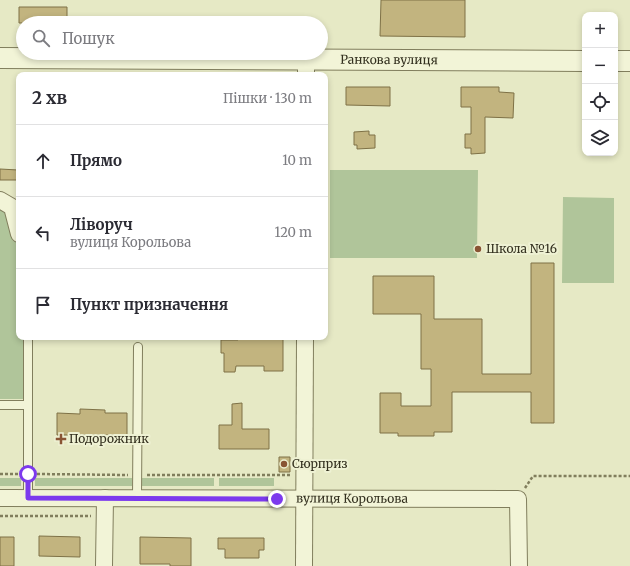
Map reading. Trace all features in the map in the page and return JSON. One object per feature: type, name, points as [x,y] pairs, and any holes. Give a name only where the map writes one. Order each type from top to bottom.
[{"type":"street","name":"Ранкова вулиця","points":[[0,58],[16,58]]},
{"type":"street","name":"Ранкова вулиця","points":[[68,60],[306,67],[582,61]]},
{"type":"street","points":[[618,61],[630,61]]},
{"type":"street","points":[[0,200],[12,207],[16,222]]},
{"type":"street","points":[[304,566],[305,340]]},
{"type":"street","name":"вулиця Корольова","points":[[0,498],[518,499]]},
{"type":"street","points":[[104,566],[105,498]]},
{"type":"street","points":[[518,499],[519,566]]},
{"type":"lane","points":[[28,340],[28,498]]},
{"type":"lane","points":[[137,498],[138,347]]},
{"type":"lane","points":[[0,404],[28,405]]},
{"type":"path","points":[[0,474],[304,475]]},
{"type":"path","points":[[518,499],[533,476],[630,476]]},
{"type":"path","points":[[0,516],[105,516]]},
{"type":"green space","points":[[330,170],[478,170],[477,258],[330,258]]},
{"type":"green space","points":[[563,197],[614,198],[614,283],[562,283]]},
{"type":"green space","points":[[0,204],[9,209],[16,236],[16,340],[24,340],[24,399],[0,399]]},
{"type":"green space","points":[[0,478],[21,478],[21,486],[0,486]]},
{"type":"green space","points":[[35,478],[132,478],[132,486],[35,486]]},
{"type":"green space","points":[[141,478],[214,478],[214,486],[141,486]]},
{"type":"green space","points":[[219,478],[274,478],[274,486],[219,486]]},
{"type":"building","points":[[381,0],[465,0],[465,37],[380,36]]},
{"type":"building","points":[[19,7],[67,7],[67,16],[19,16]]},
{"type":"building","points":[[346,87],[390,87],[390,106],[346,105]]},
{"type":"building","points":[[461,87],[499,87],[499,92],[514,93],[513,118],[485,117],[485,153],[471,154],[471,148],[465,148],[465,134],[471,134],[471,107],[461,107]]},
{"type":"building","points":[[369,131],[369,135],[375,135],[375,148],[357,149],[357,145],[354,145],[354,132]]},
{"type":"building","points":[[0,169],[16,170],[16,180],[0,180]]},
{"type":"building","points":[[531,263],[554,263],[554,423],[531,423],[531,392],[452,392],[452,432],[434,432],[434,436],[398,436],[398,433],[380,433],[380,393],[401,393],[401,406],[431,406],[431,369],[421,369],[421,314],[373,314],[373,276],[434,276],[434,319],[482,319],[482,374],[531,374]]},
{"type":"building","points":[[221,340],[283,340],[283,371],[264,371],[264,366],[236,366],[235,372],[224,372],[224,353],[221,353]]},
{"type":"building","points":[[242,403],[242,429],[269,429],[269,449],[219,449],[219,425],[232,425],[232,404]]},
{"type":"building","points":[[80,409],[105,410],[105,413],[127,413],[127,435],[57,435],[57,413],[80,414]]},
{"type":"building","name":"Сюрприз","points":[[279,457],[290,457],[290,472],[279,472]]},
{"type":"building","points":[[39,536],[80,537],[80,557],[39,556]]},
{"type":"building","points":[[0,537],[14,537],[14,566],[0,566]]},
{"type":"building","points":[[140,537],[191,538],[191,566],[140,564]]},
{"type":"building","points":[[218,538],[264,538],[264,550],[259,550],[259,558],[225,558],[225,549],[218,549]]},
{"type":"place","name":"Школа №16","points":[[478,249]]},
{"type":"place","name":"Подорожник","points":[[61,439]]},
{"type":"place","name":"Сюрприз","points":[[284,464]]},
{"type":"route","points":[[28,474],[28,498],[277,499]]}]
